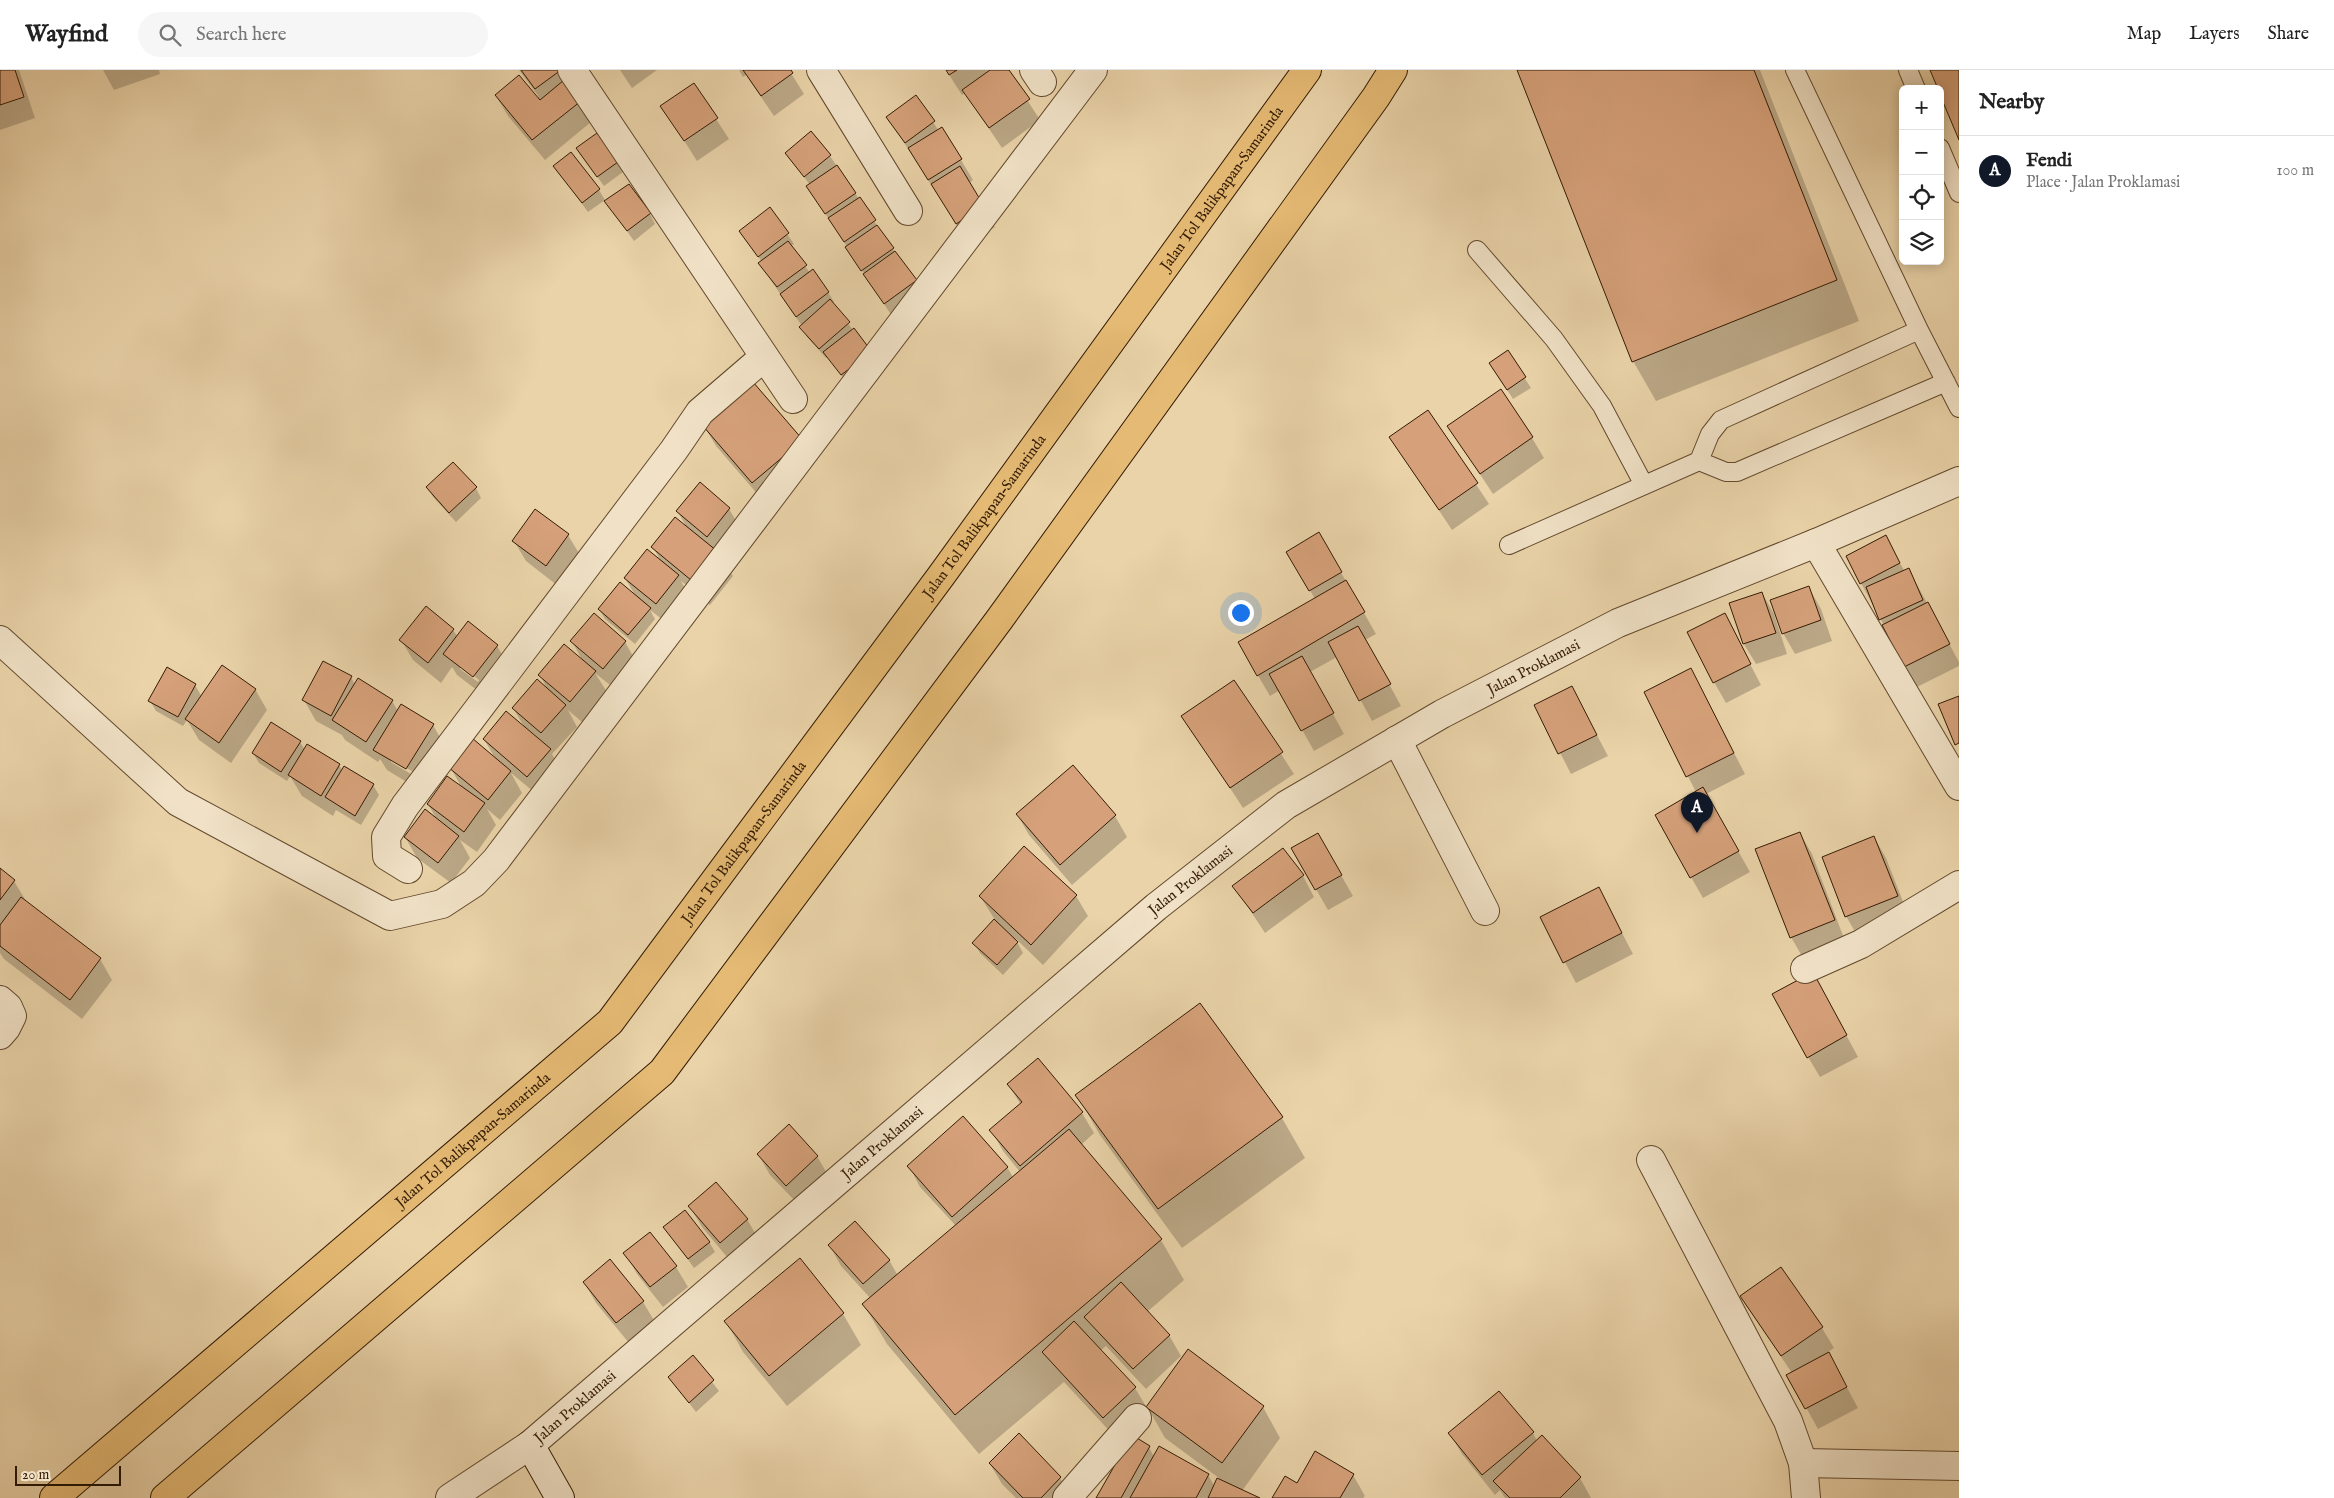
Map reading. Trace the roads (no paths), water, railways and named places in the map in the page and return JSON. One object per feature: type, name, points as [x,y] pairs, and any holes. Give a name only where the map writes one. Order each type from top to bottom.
[{"type":"highway","name":"Jalan Tol Balikpapan–Samarinda","points":[[54,1498],[610,1022],[941,576],[1307,70]]},
{"type":"highway","points":[[165,1498],[662,1072],[999,620],[1376,97],[1393,70]]},
{"type":"street","points":[[572,70],[793,399]]},
{"type":"street","points":[[821,70],[908,211]]},
{"type":"street","points":[[0,640],[178,802],[390,916],[442,904],[474,883],[496,860],[1093,70]]},
{"type":"street","points":[[408,869],[387,856],[386,837],[405,806],[662,466],[700,412],[764,357]]},
{"type":"street","name":"Jalan Proklamasi","points":[[450,1498],[530,1445],[1163,901],[1286,805],[1442,714],[1618,623],[1816,543],[1959,481]]},
{"type":"street","points":[[1816,543],[1959,786]]},
{"type":"street","points":[[1397,740],[1485,911]]},
{"type":"street","points":[[1805,969],[1861,944],[1959,885]]},
{"type":"street","points":[[0,1000],[8,1007],[12,1016],[0,1035]]},
{"type":"street","points":[[1651,1160],[1788,1420],[1803,1463],[1806,1498]]},
{"type":"street","points":[[1066,1498],[1137,1418]]},
{"type":"street","name":"Jalan Proklamasi","points":[[530,1445],[560,1498]]},
{"type":"street","points":[[1803,1463],[1959,1466]]},
{"type":"lane","points":[[1796,70],[1919,330],[1959,408]]},
{"type":"lane","points":[[1908,70],[1914,85]]},
{"type":"lane","points":[[1944,157],[1959,193]]},
{"type":"lane","points":[[1478,250],[1554,339],[1602,406],[1644,485]]},
{"type":"lane","points":[[1509,544],[1699,461],[1710,434],[1721,420],[1919,330]]},
{"type":"lane","points":[[1699,461],[1726,472],[1736,472],[1946,382]]},
{"type":"place","name":"Fendi","points":[[1697,833]]}]
